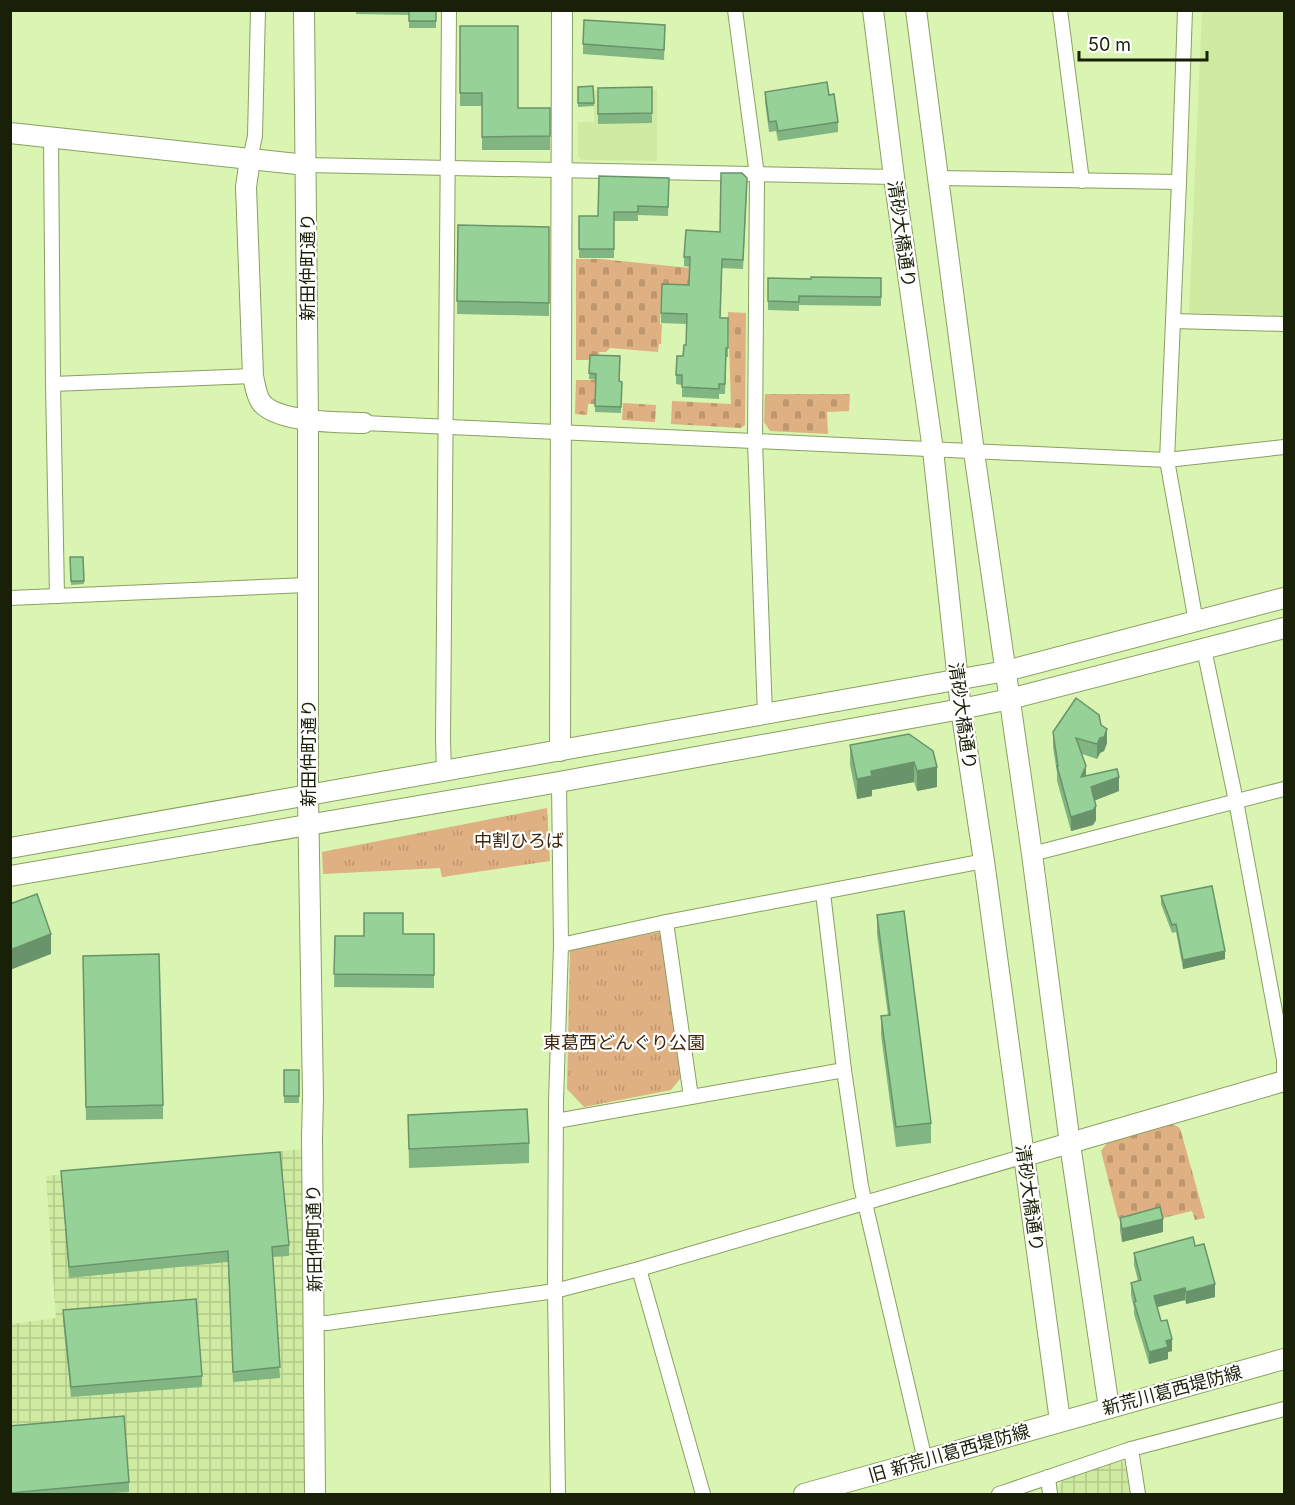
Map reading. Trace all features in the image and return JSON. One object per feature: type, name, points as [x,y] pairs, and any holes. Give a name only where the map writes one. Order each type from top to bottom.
[{"type":"street","points":[[258,10],[255,136],[246,187],[253,376],[256,392],[262,404],[276,413],[308,420],[364,423],[1167,460],[1284,447]]},
{"type":"street","name":"新田仲町通り","points":[[304,10],[308,420],[308,825],[313,1098],[315,1494]]},
{"type":"street","points":[[444,772],[449,10]]},
{"type":"street","points":[[560,751],[562,10]]},
{"type":"street","points":[[735,10],[757,176],[755,442],[765,715]]},
{"type":"street","name":"清砂大橋通り","points":[[873,10],[933,450],[961,709],[984,861],[1060,1421]]},
{"type":"street","points":[[916,10],[974,452],[1109,1408]]},
{"type":"street","points":[[1060,10],[1082,180]]},
{"type":"street","points":[[1185,10],[1167,460],[1196,622]]},
{"type":"street","points":[[10,133],[306,165],[894,177]]},
{"type":"street","points":[[51,138],[57,596]]},
{"type":"street","points":[[938,178],[1179,182]]},
{"type":"street","points":[[1173,321],[1284,324]]},
{"type":"street","points":[[53,384],[253,376]]},
{"type":"street","points":[[10,598],[307,585]]},
{"type":"street","points":[[10,848],[1006,671],[1284,598]]},
{"type":"street","points":[[10,876],[559,782],[961,709],[1010,699],[1284,628]]},
{"type":"street","points":[[1204,649],[1236,801],[1284,1060],[1284,1071]]},
{"type":"street","points":[[558,1494],[555,1291],[556,1121],[561,945],[559,782]]},
{"type":"street","points":[[1032,854],[1284,789]]},
{"type":"street","points":[[561,945],[666,922],[984,861]]},
{"type":"street","points":[[823,893],[844,1070],[864,1202],[925,1460]]},
{"type":"street","points":[[666,922],[691,1097]]},
{"type":"street","points":[[556,1121],[844,1070]]},
{"type":"street","points":[[315,1323],[555,1291],[639,1269],[1284,1081]]},
{"type":"street","points":[[639,1269],[703,1494]]},
{"type":"street","name":"新荒川葛西堤防線","points":[[1060,1421],[1284,1359]]},
{"type":"street","points":[[999,1494],[1131,1449],[1284,1408]]},
{"type":"street","name":"旧 新荒川葛西堤防線","points":[[814,1493],[1060,1421]]},
{"type":"street","points":[[1131,1449],[1138,1494]]},
{"type":"street","points":[[1048,1477],[1050,1494]]},
{"type":"shaded area","points":[[1202,11],[1284,11],[1284,316],[1189,313]]},
{"type":"shaded area","points":[[594,90],[657,90],[657,161],[581,160],[578,157],[578,122],[594,122]]},
{"type":"shaded area","points":[[302,1149],[306,1494],[11,1494],[10,1324],[56,1318],[46,1176]]},
{"type":"shaded area","points":[[1120,1459],[1127,1466],[1131,1494],[1058,1494],[1057,1488],[1065,1478]]},
{"type":"green space","points":[[576,259],[601,259],[690,268],[689,294],[661,293],[661,344],[659,344],[658,352],[610,348],[606,352],[599,352],[599,360],[576,360]]},
{"type":"green space","points":[[728,312],[746,313],[745,425],[741,428],[671,424],[672,401],[731,404]]},
{"type":"green space","points":[[576,380],[595,380],[595,404],[588,404],[587,415],[575,414]]},
{"type":"green space","points":[[765,394],[850,394],[849,411],[827,412],[828,434],[770,431],[764,422]]},
{"type":"green space","points":[[623,403],[656,405],[655,422],[622,420]]},
{"type":"green space","name":"中割ひろば","points":[[547,808],[550,861],[442,877],[440,868],[323,874],[322,852]]},
{"type":"green space","name":"東葛西どんぐり公園","points":[[659,932],[666,941],[684,1074],[671,1090],[584,1107],[567,1089],[570,949]]},
{"type":"green space","points":[[1173,1124],[1180,1128],[1205,1218],[1195,1220],[1192,1211],[1159,1219],[1156,1208],[1118,1218],[1101,1151],[1108,1142]]},
{"type":"building","points":[[409,10],[436,10],[436,21],[409,21]]},
{"type":"building","points":[[584,20],[665,25],[664,50],[583,44]]},
{"type":"building","points":[[460,26],[518,26],[518,108],[550,108],[550,136],[482,137],[482,93],[460,93]]},
{"type":"building","points":[[827,82],[829,95],[834,94],[838,122],[778,131],[776,121],[769,122],[765,92]]},
{"type":"building","points":[[593,86],[594,103],[578,103],[578,87]]},
{"type":"building","points":[[652,87],[652,113],[598,114],[598,88]]},
{"type":"building","points":[[721,173],[742,173],[747,178],[743,260],[722,259],[720,318],[728,318],[725,384],[719,384],[719,389],[682,387],[682,375],[676,375],[677,356],[683,356],[684,345],[686,345],[687,314],[661,313],[662,284],[689,285],[690,257],[684,257],[686,230],[720,232]]},
{"type":"building","points":[[599,176],[669,178],[668,207],[638,206],[638,212],[614,212],[614,249],[579,249],[579,216],[598,216]]},
{"type":"building","points":[[458,225],[549,227],[549,303],[457,301]]},
{"type":"building","points":[[811,277],[881,278],[881,297],[799,296],[799,302],[768,301],[768,278],[811,279]]},
{"type":"building","points":[[590,355],[620,356],[621,407],[595,406],[596,374],[589,373]]},
{"type":"building","points":[[70,557],[83,557],[84,581],[71,581]]},
{"type":"building","points":[[1076,698],[1099,715],[1101,725],[1107,729],[1104,737],[1100,738],[1097,744],[1076,738],[1086,766],[1081,777],[1117,769],[1119,777],[1091,787],[1096,806],[1093,810],[1071,817],[1057,766],[1053,732]]},
{"type":"building","points":[[909,734],[933,751],[937,767],[917,771],[914,762],[871,771],[872,776],[857,779],[850,745]]},
{"type":"building","points":[[1212,886],[1225,951],[1183,960],[1176,924],[1172,925],[1161,896]]},
{"type":"building","points":[[37,894],[51,934],[10,950],[10,904]]},
{"type":"building","points":[[904,911],[931,1123],[896,1127],[881,1016],[890,1015],[877,915]]},
{"type":"building","points":[[364,913],[403,913],[403,934],[434,934],[434,975],[334,974],[335,936],[364,936]]},
{"type":"building","points":[[159,954],[163,1105],[86,1107],[83,956]]},
{"type":"building","points":[[284,1070],[299,1070],[299,1096],[284,1096]]},
{"type":"building","points":[[527,1109],[529,1143],[409,1149],[408,1115]]},
{"type":"building","points":[[280,1152],[289,1245],[272,1247],[280,1367],[233,1372],[228,1251],[69,1267],[61,1171]]},
{"type":"building","points":[[1160,1207],[1163,1219],[1122,1229],[1120,1218]]},
{"type":"building","points":[[1193,1237],[1195,1246],[1204,1244],[1215,1284],[1186,1292],[1185,1288],[1154,1296],[1161,1321],[1167,1320],[1172,1339],[1166,1341],[1168,1347],[1149,1352],[1134,1302],[1136,1301],[1131,1283],[1141,1280],[1134,1253]]},
{"type":"building","points":[[196,1299],[202,1376],[71,1387],[63,1310]]},
{"type":"building","points":[[124,1416],[129,1482],[10,1493],[10,1426]]}]
